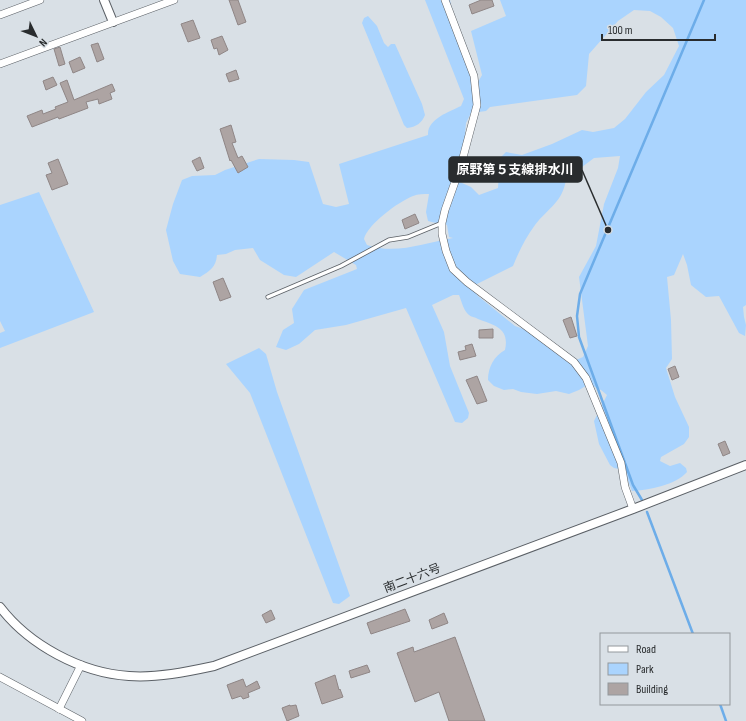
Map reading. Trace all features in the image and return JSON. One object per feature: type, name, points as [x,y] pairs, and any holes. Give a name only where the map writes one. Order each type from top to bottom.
[{"type":"street","points":[[0,15],[40,0]]},
{"type":"street","points":[[104,0],[113,22]]},
{"type":"street","points":[[0,64],[174,0]]},
{"type":"street","points":[[445,0],[474,76],[477,105],[462,166],[445,210],[442,223],[442,234],[446,251],[453,269],[477,290],[574,362],[586,378],[621,463],[624,487],[633,509]]},
{"type":"street","name":"南二十六号","points":[[0,607],[28,636],[60,656],[81,665],[104,672],[129,676],[162,675],[192,671],[214,666],[633,509],[746,465]]},
{"type":"street","points":[[59,709],[81,665]]},
{"type":"street","points":[[0,676],[82,721]]},
{"type":"lane","points":[[268,297],[341,266],[389,240],[408,237],[442,223]]},
{"type":"green space","points":[[425,0],[450,0],[458,40],[478,82],[482,75],[471,31],[506,16],[500,0],[746,0],[746,305],[743,307],[746,325],[745,336],[739,333],[719,296],[706,297],[691,285],[683,254],[674,275],[667,277],[671,320],[672,359],[666,368],[675,397],[689,427],[689,437],[684,444],[661,457],[660,461],[670,466],[680,463],[686,468],[687,472],[682,477],[662,486],[632,491],[624,470],[614,468],[610,465],[599,444],[594,421],[607,395],[589,384],[569,394],[556,391],[537,394],[521,392],[513,389],[504,390],[494,386],[488,380],[489,371],[492,362],[501,352],[505,350],[505,337],[499,328],[469,315],[464,308],[459,295],[453,295],[432,305],[444,332],[450,366],[469,413],[468,418],[462,423],[455,422],[406,308],[346,325],[315,330],[299,344],[286,350],[276,347],[283,330],[294,323],[292,309],[304,290],[357,269],[356,265],[334,252],[296,277],[284,275],[260,260],[253,248],[235,250],[226,254],[217,255],[212,268],[200,277],[180,274],[173,261],[166,230],[173,204],[182,180],[192,176],[215,175],[225,170],[259,159],[309,162],[323,204],[336,207],[349,204],[339,164],[428,135],[429,129],[435,120],[461,106],[464,99]],"holes":[[[634,10],[650,11],[661,17],[673,28],[679,46],[664,75],[646,92],[625,119],[614,128],[593,132],[582,130],[552,144],[522,155],[506,152],[500,158],[498,188],[479,195],[471,187],[453,179],[464,145],[466,123],[471,113],[486,111],[490,107],[577,95],[586,86],[589,54],[618,21]],[[620,156],[618,168],[604,204],[596,246],[579,277],[588,346],[583,357],[569,363],[526,330],[515,326],[478,296],[471,287],[513,266],[523,244],[532,230],[562,194],[566,179],[594,158]],[[419,194],[429,194],[426,212],[428,221],[447,225],[449,237],[453,238],[410,247],[389,249],[367,245],[364,239],[377,220],[400,203]]]},
{"type":"green space","points":[[368,16],[377,26],[384,43],[388,47],[391,44],[395,44],[422,104],[425,115],[416,126],[407,128],[404,125],[362,23],[364,18]]},
{"type":"green space","points":[[39,192],[94,312],[0,348],[0,333],[5,331],[0,321],[0,205]]},
{"type":"green space","points":[[259,348],[266,354],[277,392],[350,596],[339,604],[333,603],[250,393],[226,364]]},
{"type":"building","points":[[229,0],[238,0],[246,22],[238,25]]},
{"type":"building","points":[[481,0],[492,0],[494,6],[472,14],[469,5]]},
{"type":"building","points":[[193,20],[200,38],[188,42],[181,24]]},
{"type":"building","points":[[222,36],[228,50],[219,55],[217,48],[214,49],[211,40]]},
{"type":"building","points":[[98,43],[104,59],[97,62],[91,45]]},
{"type":"building","points":[[60,47],[65,64],[59,66],[54,49]]},
{"type":"building","points":[[80,57],[85,68],[73,73],[69,62]]},
{"type":"building","points":[[236,70],[239,79],[229,82],[226,74]]},
{"type":"building","points":[[53,77],[57,85],[46,90],[43,81]]},
{"type":"building","points":[[67,80],[74,100],[112,84],[115,91],[110,93],[112,99],[99,104],[98,99],[86,102],[88,108],[32,127],[27,116],[42,110],[43,114],[68,102],[60,83]]},
{"type":"building","points":[[231,125],[236,142],[232,143],[238,158],[242,156],[248,167],[238,173],[231,160],[230,161],[220,129]]},
{"type":"building","points":[[200,157],[204,168],[197,171],[192,161]]},
{"type":"building","points":[[58,159],[68,184],[52,190],[46,175],[52,173],[48,163]]},
{"type":"building","points":[[415,214],[419,223],[405,229],[402,220]]},
{"type":"building","points":[[223,278],[231,297],[220,301],[213,282]]},
{"type":"building","points":[[571,317],[577,336],[570,338],[563,320]]},
{"type":"building","points":[[493,329],[493,338],[479,338],[479,330]]},
{"type":"building","points":[[472,344],[476,356],[460,360],[458,352],[466,350],[465,346]]},
{"type":"building","points":[[675,366],[679,377],[672,380],[668,369]]},
{"type":"building","points":[[477,376],[487,401],[477,404],[466,380]]},
{"type":"building","points":[[725,441],[730,453],[723,456],[718,444]]},
{"type":"building","points":[[405,609],[410,621],[371,634],[367,623]]},
{"type":"building","points":[[271,610],[275,619],[266,623],[262,615]]},
{"type":"building","points":[[444,613],[448,623],[432,629],[429,620]]},
{"type":"building","points":[[455,637],[485,721],[449,721],[439,692],[415,702],[397,653],[413,647],[414,652]]},
{"type":"building","points":[[367,665],[370,672],[351,678],[349,671]]},
{"type":"building","points":[[335,675],[339,690],[340,689],[343,697],[322,704],[315,683]]},
{"type":"building","points":[[243,679],[246,687],[257,681],[260,688],[248,693],[249,697],[243,699],[241,696],[232,699],[227,685]]},
{"type":"building","points":[[290,705],[296,705],[299,716],[287,721],[282,708]]},
{"type":"waterway","points":[[642,500],[633,485],[579,337],[577,316],[580,294],[704,0]]},
{"type":"waterway","points":[[647,512],[693,633]]},
{"type":"waterway","points":[[720,705],[726,721]]},
{"type":"place","name":"原野第５支線排水川","points":[[608,230]]}]
